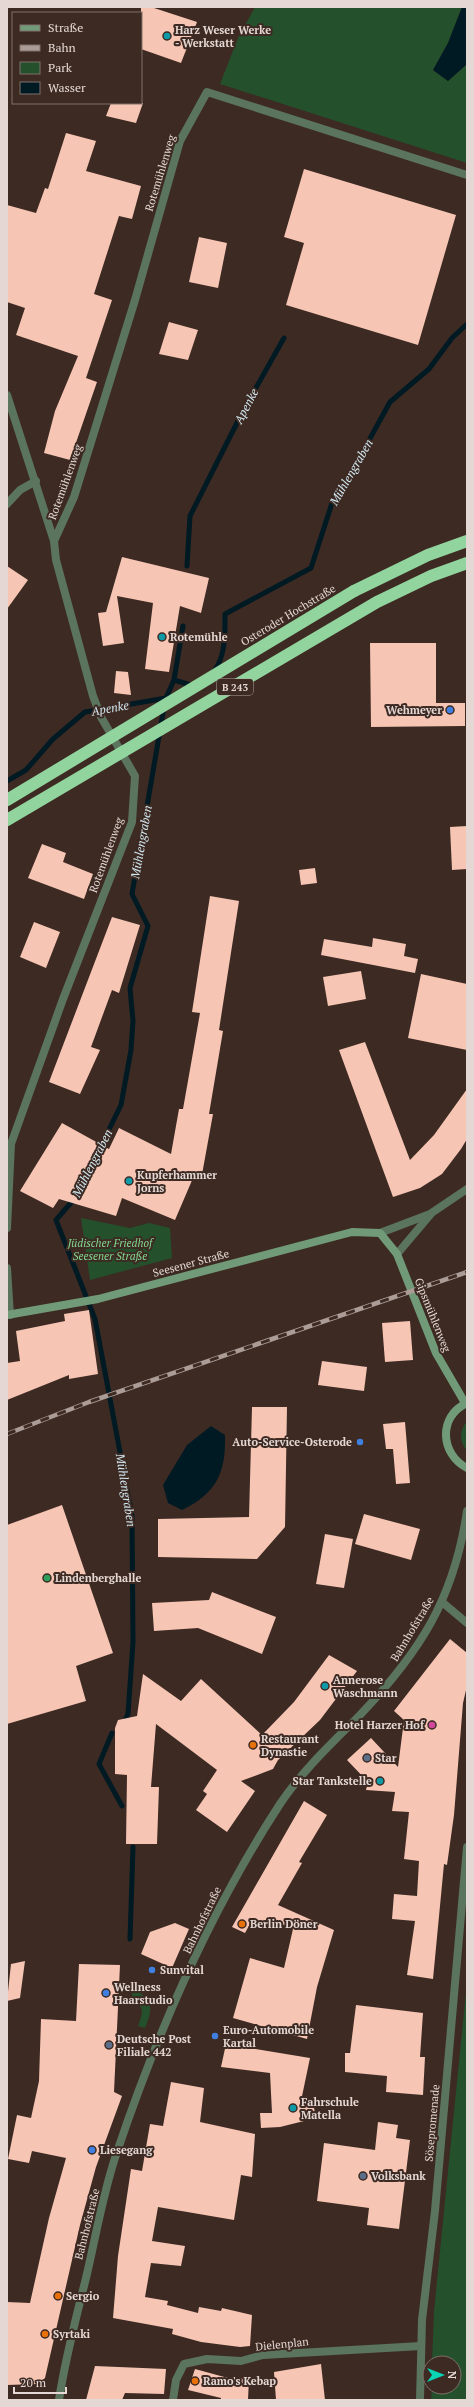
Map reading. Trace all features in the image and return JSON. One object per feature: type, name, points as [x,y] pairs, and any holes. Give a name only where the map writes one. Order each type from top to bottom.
[{"type":"highway","name":"Osteroder Hochstraße","points":[[7,800],[347,594],[428,555],[467,541]]},
{"type":"highway","name":"B 243","points":[[7,820],[377,602],[431,576],[467,563]]},
{"type":"street","name":"Rotemühlenweg","points":[[7,1228],[11,1144],[63,999],[132,822],[134,776],[101,717],[93,696],[56,560],[54,542],[74,497],[84,467],[135,300],[180,140],[208,92],[467,175]]},
{"type":"street","points":[[7,395],[36,481],[54,542]]},
{"type":"street","points":[[7,504],[20,490],[36,481]]},
{"type":"street","points":[[380,1234],[430,1214],[467,1189]]},
{"type":"street","points":[[397,1254],[430,1214]]},
{"type":"street","name":"Seesener Straße","points":[[8,1315],[98,1299],[352,1232],[380,1234]]},
{"type":"street","name":"Gipsmühlenweg","points":[[380,1234],[397,1254],[436,1353],[466,1403]]},
{"type":"street","points":[[7,1268],[8,1315]]},
{"type":"street","points":[[466,1403],[453,1413],[448,1422],[445,1433],[450,1453],[456,1461],[467,1468]]},
{"type":"street","name":"Bahnhofstraße","points":[[58,2397],[116,2154],[173,2008],[225,1896],[281,1803],[309,1767],[404,1666],[442,1602],[463,1537],[467,1511]]},
{"type":"street","points":[[442,1602],[467,1623]]},
{"type":"street","name":"Sösepromenade","points":[[420,2400],[421,2346],[435,2211],[467,1847]]},
{"type":"street","name":"Dielenplan","points":[[173,2400],[176,2380],[184,2364],[196,2360],[241,2361],[263,2355],[421,2346]]},
{"type":"green space","points":[[255,7],[462,7],[448,43],[433,70],[448,81],[467,64],[467,163],[220,84],[238,38]]},
{"type":"green space","name":"Jüdischer Friedhof Seesener Straße","points":[[81,1218],[130,1228],[149,1223],[170,1228],[172,1258],[90,1280]]},
{"type":"green space","points":[[467,1421],[467,1451],[462,1444],[461,1432]]},
{"type":"green space","points":[[467,1982],[467,2400],[431,2400],[431,2395],[462,2395],[462,2355],[432,2355],[434,2311]]},
{"type":"green space","points":[[133,1985],[144,1996],[150,2005],[150,2014],[145,2028],[138,2026],[142,2010],[139,2004],[132,1997]]},
{"type":"water","points":[[462,7],[467,7],[467,64],[448,81],[433,70],[448,43]]},
{"type":"water","points":[[211,1426],[225,1435],[224,1460],[221,1471],[211,1489],[204,1496],[182,1510],[168,1503],[163,1485],[187,1445]]},
{"type":"building","name":"Harz Weser Werke - Werkstatt","points":[[141,7],[151,7],[197,22],[181,63],[142,49]]},
{"type":"building","points":[[143,103],[136,123],[106,116],[111,104]]},
{"type":"building","points":[[66,133],[96,141],[86,171],[141,186],[132,219],[119,216],[94,294],[112,300],[86,378],[97,382],[70,460],[44,453],[55,411],[78,356],[16,335],[25,308],[7,302],[7,205],[36,213],[45,188],[48,189]]},
{"type":"building","points":[[304,169],[456,215],[418,345],[286,305],[304,243],[284,237]]},
{"type":"building","points":[[199,237],[227,243],[218,288],[189,282]]},
{"type":"building","points":[[169,322],[198,330],[188,360],[159,354]]},
{"type":"building","points":[[122,557],[209,578],[201,613],[180,606],[169,672],[145,669],[153,603],[117,596],[124,643],[103,646],[98,613],[106,612]]},
{"type":"building","points":[[7,566],[28,580],[7,609]]},
{"type":"building","points":[[370,643],[436,643],[436,703],[465,703],[465,726],[371,727]]},
{"type":"building","points":[[116,671],[128,672],[131,695],[114,693]]},
{"type":"building","points":[[467,826],[467,869],[452,870],[450,827]]},
{"type":"building","points":[[42,844],[66,853],[63,862],[93,874],[84,899],[28,878]]},
{"type":"building","points":[[315,868],[317,883],[301,885],[299,870]]},
{"type":"building","points":[[210,896],[239,901],[219,1030],[223,1031],[209,1114],[213,1114],[201,1180],[193,1178],[175,1220],[122,1198],[116,1216],[59,1199],[53,1208],[20,1191],[62,1123],[109,1149],[119,1128],[171,1154],[179,1109],[183,1109],[200,1013],[192,1012]]},
{"type":"building","points":[[112,917],[140,925],[119,993],[112,990],[91,1047],[100,1050],[80,1094],[49,1082]]},
{"type":"building","points":[[34,922],[60,932],[46,968],[20,957]]},
{"type":"building","points":[[373,938],[406,944],[404,956],[418,959],[415,973],[321,955],[324,939],[372,947]]},
{"type":"building","points":[[361,971],[366,999],[328,1006],[323,977]]},
{"type":"building","points":[[421,974],[467,984],[467,1050],[408,1038]]},
{"type":"building","points":[[365,1042],[410,1160],[434,1135],[467,1089],[467,1139],[461,1149],[442,1174],[420,1188],[393,1197],[339,1050]]},
{"type":"building","points":[[89,1310],[98,1374],[69,1379],[69,1375],[7,1400],[7,1363],[20,1361],[16,1331],[65,1321],[64,1314]]},
{"type":"building","points":[[410,1321],[413,1360],[385,1362],[382,1323]]},
{"type":"building","points":[[322,1361],[367,1367],[364,1391],[318,1385]]},
{"type":"building","points":[[252,1407],[287,1407],[285,1527],[257,1559],[158,1557],[158,1519],[249,1517]]},
{"type":"building","points":[[405,1422],[410,1483],[396,1484],[393,1449],[386,1449],[383,1424]]},
{"type":"building","name":"Lindenberghalle","points":[[62,1505],[113,1653],[76,1666],[86,1701],[7,1724],[7,1525]]},
{"type":"building","points":[[364,1514],[420,1529],[411,1560],[355,1544]]},
{"type":"building","points":[[325,1534],[353,1539],[344,1588],[316,1584]]},
{"type":"building","points":[[212,1592],[276,1617],[262,1654],[198,1628],[154,1631],[152,1603],[209,1600]]},
{"type":"building","points":[[450,1639],[467,1653],[467,1686],[463,1703],[454,1815],[447,1865],[444,1864],[433,1979],[407,1975],[415,1921],[392,1919],[394,1894],[417,1896],[419,1861],[404,1859],[409,1812],[392,1811],[395,1792],[366,1790],[368,1782],[347,1760],[371,1738],[398,1767],[404,1720],[394,1711]]},
{"type":"building","points":[[329,1655],[357,1671],[320,1720],[278,1760],[273,1769],[241,1781],[255,1791],[227,1832],[196,1810],[207,1794],[203,1791],[217,1770],[156,1724],[151,1787],[159,1787],[157,1844],[126,1844],[127,1775],[115,1774],[115,1728],[118,1720],[137,1716],[143,1674],[181,1701],[201,1679],[262,1735],[294,1702]]},
{"type":"building","points":[[304,1801],[327,1815],[299,1862],[302,1863],[278,1905],[334,1930],[317,1987],[307,2039],[233,2018],[250,1958],[284,1968],[293,1929],[271,1919],[265,1929],[251,1922],[245,1933],[232,1927]]},
{"type":"building","points":[[175,1923],[189,1929],[172,1968],[141,1954],[150,1932]]},
{"type":"building","points":[[25,1961],[20,1998],[7,2001],[11,1964]]},
{"type":"building","points":[[79,1964],[120,1965],[114,2092],[122,2096],[96,2167],[80,2225],[45,2378],[38,2384],[7,2385],[7,2302],[30,2303],[49,2218],[66,2158],[32,2151],[29,2163],[8,2159],[17,2115],[31,2118],[39,2081],[41,2019],[76,2021]]},
{"type":"building","points":[[356,2005],[423,2013],[420,2057],[425,2057],[423,2095],[386,2092],[387,2076],[345,2072],[345,2053],[350,2053]]},
{"type":"building","points":[[226,2044],[310,2058],[301,2101],[313,2103],[316,2118],[280,2127],[261,2128],[260,2113],[272,2113],[270,2073],[221,2067]]},
{"type":"building","points":[[171,2082],[204,2088],[200,2122],[255,2134],[252,2177],[241,2175],[234,2220],[158,2207],[152,2241],[185,2246],[181,2266],[151,2263],[145,2297],[168,2301],[167,2305],[198,2313],[199,2307],[221,2311],[222,2308],[252,2315],[250,2346],[240,2347],[201,2342],[172,2334],[173,2329],[113,2318],[118,2256],[131,2169],[142,2171],[150,2124],[163,2126]]},
{"type":"building","name":"Volksbank","points":[[378,2122],[398,2125],[396,2138],[410,2140],[399,2229],[367,2225],[369,2208],[317,2201],[324,2143],[375,2150]]},
{"type":"building","points":[[321,2364],[325,2400],[276,2400],[274,2372]]},
{"type":"building","points":[[95,2366],[166,2369],[164,2394],[125,2393],[122,2400],[86,2400]]},
{"type":"building","points":[[195,2369],[228,2378],[249,2378],[248,2400],[221,2400],[221,2398],[188,2390]]},
{"type":"waterway","name":"Mühlengraben","points":[[214,671],[223,651],[225,614],[311,568],[333,500],[351,473],[390,402],[429,369],[452,338],[467,324]]},
{"type":"waterway","name":"Apenke","points":[[187,566],[190,516],[244,409],[284,338]]},
{"type":"waterway","name":"Apenke","points":[[7,781],[26,770],[53,739],[85,712],[166,698],[174,680],[183,626]]},
{"type":"waterway","name":"Mühlengraben","points":[[174,680],[194,686]]},
{"type":"waterway","name":"Mühlengraben","points":[[99,1150],[121,1105],[131,1050],[133,1021],[130,988],[148,926],[132,894],[164,707]]},
{"type":"waterway","name":"Mühlengraben","points":[[75,1198],[56,1220],[95,1319],[132,1516],[133,1642],[128,1714],[126,1718]]},
{"type":"waterway","name":"Mühlengraben","points":[[112,1733],[99,1764],[122,1806]]},
{"type":"waterway","name":"Mühlengraben","points":[[130,1939],[133,1847]]},
{"type":"railway","points":[[7,1434],[89,1402],[467,1272]]},
{"type":"place","name":"Harz Weser Werke - Werkstatt","points":[[167,36]]},
{"type":"place","name":"Rotemühle","points":[[162,637]]},
{"type":"place","name":"Wehmeyer","points":[[450,710]]},
{"type":"place","name":"Kupferhammer Jorns","points":[[129,1181]]},
{"type":"place","name":"Auto-Service-Osterode","points":[[360,1442]]},
{"type":"place","name":"Lindenberghalle","points":[[47,1578]]},
{"type":"place","name":"Annerose Waschmann","points":[[325,1686]]},
{"type":"place","name":"Hotel Harzer Hof","points":[[432,1725]]},
{"type":"place","name":"Restaurant Dynastie","points":[[253,1745]]},
{"type":"place","name":"Star","points":[[367,1758]]},
{"type":"place","name":"Star Tankstelle","points":[[380,1781]]},
{"type":"place","name":"Berlin Döner","points":[[242,1924]]},
{"type":"place","name":"Sunvital","points":[[152,1970]]},
{"type":"place","name":"Wellness Haarstudio","points":[[106,1993]]},
{"type":"place","name":"Euro-Automobile Kartal","points":[[215,2036]]},
{"type":"place","name":"Deutsche Post Filiale 442","points":[[109,2045]]},
{"type":"place","name":"Fahrschule Matella","points":[[293,2108]]},
{"type":"place","name":"Liesegang","points":[[92,2150]]},
{"type":"place","name":"Volksbank","points":[[363,2176]]},
{"type":"place","name":"Sergio","points":[[58,2296]]},
{"type":"place","name":"Syrtaki","points":[[45,2334]]},
{"type":"place","name":"Ramo's Kebap","points":[[195,2381]]}]
